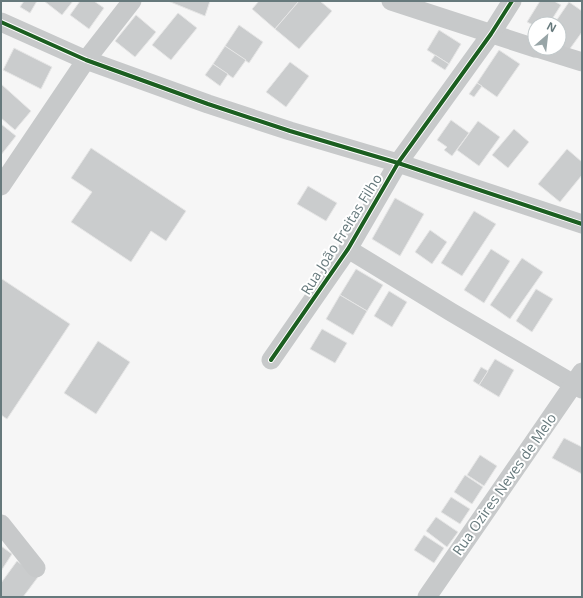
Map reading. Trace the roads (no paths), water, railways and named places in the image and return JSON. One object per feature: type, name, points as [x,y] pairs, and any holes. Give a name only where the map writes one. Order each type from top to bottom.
[{"type":"street","points":[[1,186],[86,60],[132,1]]},
{"type":"street","points":[[391,1],[527,45]]},
{"type":"street","name":"Rua João Freitas Filho","points":[[271,360],[348,249],[398,163],[491,34],[512,1]]},
{"type":"street","points":[[1,22],[86,60],[208,104],[290,132],[398,163],[582,224]]},
{"type":"street","points":[[562,56],[582,62]]},
{"type":"street","points":[[348,249],[451,312],[579,382]]},
{"type":"street","name":"Rua Ozires Neves de Melo","points":[[427,597],[579,382]]},
{"type":"street","points":[[1,524],[36,568]]}]
